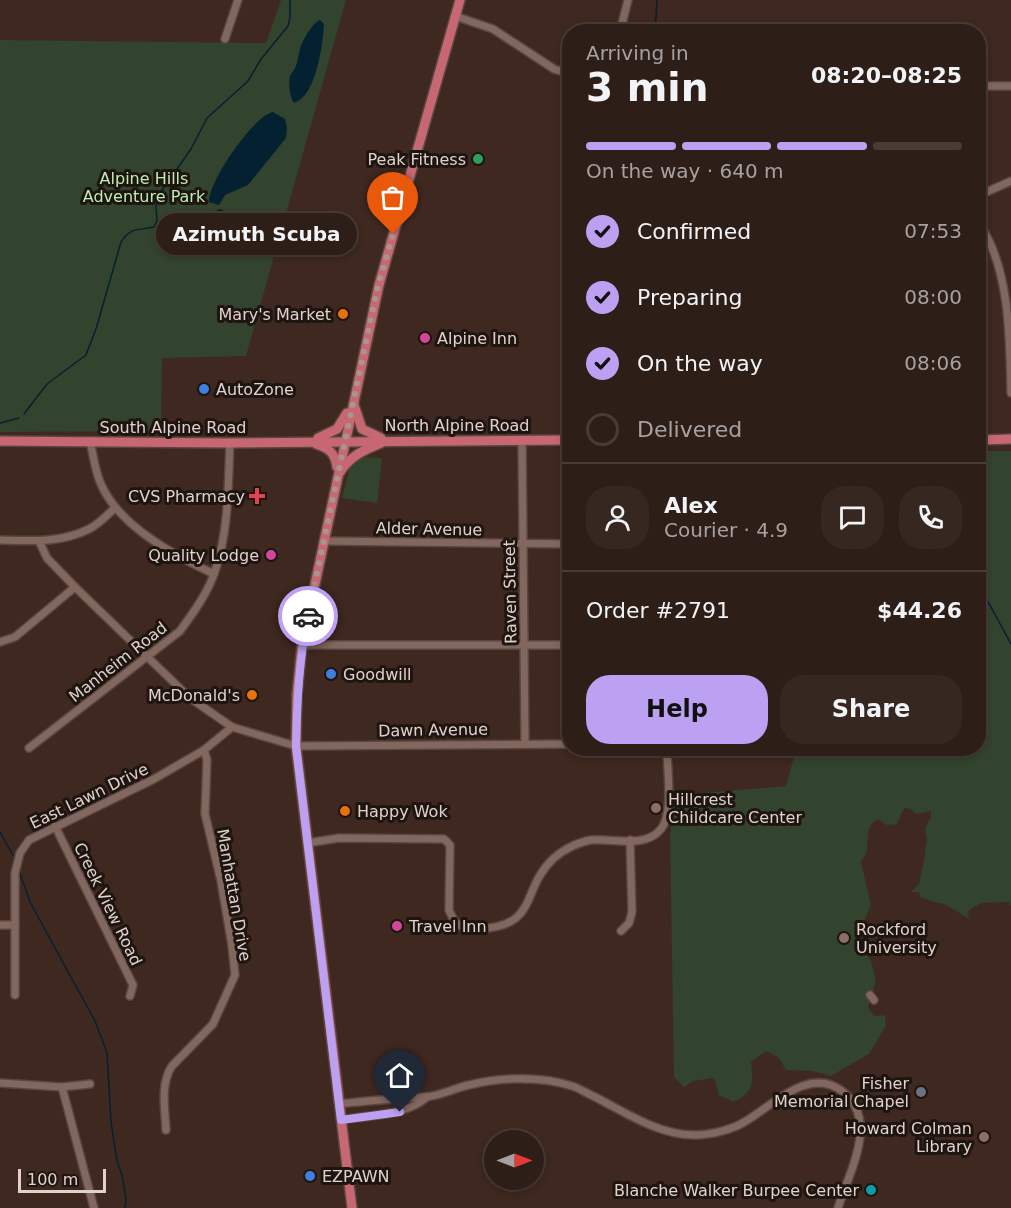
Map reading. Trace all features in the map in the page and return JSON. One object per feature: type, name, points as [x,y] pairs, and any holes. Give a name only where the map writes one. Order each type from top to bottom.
[{"type":"main road","points":[[352,1208],[296,746],[297,694],[302,645],[379,285],[460,0]]},
{"type":"main road","points":[[353,403],[362,429],[387,441]]},
{"type":"main road","points":[[308,442],[337,429],[353,403]]},
{"type":"main road","name":"North Alpine Road","points":[[345,441],[562,440]]},
{"type":"main road","points":[[986,440],[1011,440]]},
{"type":"main road","name":"South Alpine Road","points":[[0,441],[230,443],[345,441]]},
{"type":"main road","points":[[337,477],[344,466],[359,453],[387,441]]},
{"type":"main road","points":[[308,442],[326,447],[334,454],[337,477]]},
{"type":"street","points":[[225,39],[238,0]]},
{"type":"street","points":[[622,24],[628,0]]},
{"type":"street","points":[[455,16],[493,29],[554,69],[562,72]]},
{"type":"street","points":[[986,86],[1011,86]]},
{"type":"street","points":[[986,192],[1011,181]]},
{"type":"street","points":[[986,238],[992,250],[1009,323],[1011,393]]},
{"type":"street","name":"Raven Street","points":[[522,440],[525,742]]},
{"type":"street","points":[[90,441],[100,482],[116,508],[148,537],[179,557],[214,574]]},
{"type":"street","name":"Manheim Road","points":[[29,748],[180,631],[198,606],[214,574],[225,525],[230,443]]},
{"type":"street","points":[[0,540],[39,541],[63,538],[91,528],[116,508]]},
{"type":"street","name":"Dawn Avenue","points":[[39,541],[47,558],[190,698],[232,727],[296,746],[525,742],[562,744]]},
{"type":"street","name":"Alder Avenue","points":[[323,542],[562,544]]},
{"type":"street","points":[[0,642],[15,637],[75,587]]},
{"type":"street","points":[[302,645],[562,645]]},
{"type":"street","name":"East Lawn Drive","points":[[15,995],[15,873],[20,853],[29,840],[154,779],[204,750],[232,727]]},
{"type":"street","name":"Manhattan Drive","points":[[166,1130],[165,1082],[167,1074],[171,1066],[213,1024],[235,975],[221,881],[205,814],[207,760],[204,750]]},
{"type":"street","points":[[307,843],[339,838],[444,839],[450,845],[449,910],[458,926],[465,929],[505,926],[523,911],[540,873],[564,851],[590,840],[645,840],[657,834],[668,816],[667,756]]},
{"type":"street","name":"Creek View Road","points":[[55,826],[133,985],[130,996]]},
{"type":"street","points":[[621,931],[629,923],[632,912],[630,840]]},
{"type":"street","points":[[0,925],[15,925]]},
{"type":"street","points":[[339,1104],[410,1096],[427,1097],[471,1084],[502,1080],[537,1080],[573,1086],[656,1127],[692,1135],[744,1123],[782,1097],[805,1085],[811,1082],[824,1082],[840,1090],[852,1101],[860,1117],[860,1141],[838,1208]]},
{"type":"street","points":[[0,1083],[62,1088],[90,1084]]},
{"type":"street","points":[[62,1088],[94,1208]]},
{"type":"street","points":[[341,1120],[400,1112],[419,1104],[427,1097]]},
{"type":"green space","name":"Alpine Hills Adventure Park","points":[[281,0],[346,0],[246,356],[162,358],[161,431],[0,432],[0,40],[266,43]]},
{"type":"green space","points":[[986,451],[1011,451],[1011,905],[1008,902],[981,903],[969,910],[968,918],[946,905],[921,898],[919,892],[911,892],[919,884],[927,839],[925,829],[931,817],[931,811],[916,814],[911,809],[904,808],[897,824],[886,825],[879,819],[870,828],[867,851],[861,862],[871,905],[862,926],[861,942],[871,961],[876,980],[868,1007],[874,1016],[885,1015],[886,1026],[869,1054],[831,1076],[812,1071],[786,1070],[779,1058],[766,1051],[751,1062],[752,1081],[748,1091],[733,1102],[719,1095],[714,1078],[693,1081],[684,1087],[674,1077],[670,836],[675,790],[691,794],[786,786],[794,757],[986,756]]},
{"type":"green space","points":[[356,457],[382,458],[377,503],[342,498],[350,467]]},
{"type":"water","points":[[320,20],[324,24],[317,69],[308,91],[302,99],[294,103],[291,98],[290,76],[296,66],[305,37],[314,24]]},
{"type":"water","points":[[273,112],[285,119],[286,138],[248,185],[225,195],[219,205],[209,202],[216,180],[233,151],[254,125]]},
{"type":"water","points":[[220,209],[231,218],[235,231],[232,235],[223,233],[206,240],[199,238],[196,228],[198,225],[214,222],[217,217],[215,211]]},
{"type":"waterway","points":[[24,414],[47,384],[86,355],[96,329],[121,242],[132,231],[154,227],[157,221],[158,196],[191,149],[207,118],[248,81],[261,59],[288,26],[290,0]]},
{"type":"waterway","points":[[656,24],[657,0]]},
{"type":"waterway","points":[[0,423],[19,418]]},
{"type":"waterway","points":[[986,598],[1011,644]]},
{"type":"waterway","points":[[0,832],[13,855]]},
{"type":"waterway","points":[[19,871],[31,904],[95,1021],[107,1053],[111,1122],[126,1199],[125,1208]]},
{"type":"way so far","points":[[308,616],[377,290],[393,234]]},
{"type":"place","name":"Peak Fitness","points":[[478,159]]},
{"type":"place","name":"Azimuth Scuba","points":[[393,234]]},
{"type":"place","name":"Mary's Market","points":[[343,314]]},
{"type":"place","name":"Alpine Inn","points":[[425,338]]},
{"type":"place","name":"AutoZone","points":[[204,389]]},
{"type":"place","name":"CVS Pharmacy","points":[[257,496]]},
{"type":"place","name":"Quality Lodge","points":[[271,555]]},
{"type":"place","name":"Goodwill","points":[[331,674]]},
{"type":"place","name":"McDonald's","points":[[252,695]]},
{"type":"place","name":"Hillcrest Childcare Center","points":[[656,808]]},
{"type":"place","name":"Happy Wok","points":[[345,811]]},
{"type":"place","name":"Travel Inn","points":[[397,926]]},
{"type":"place","name":"Rockford University","points":[[844,938]]},
{"type":"place","name":"Fisher Memorial Chapel","points":[[921,1092]]},
{"type":"place","name":"Howard Colman Library","points":[[984,1137]]},
{"type":"place","name":"EZPAWN","points":[[310,1176]]},
{"type":"place","name":"Blanche Walker Burpee Center","points":[[871,1190]]},
{"type":"route","points":[[308,616],[302,645],[297,694],[296,746],[341,1120],[379,1113],[400,1112]]}]
